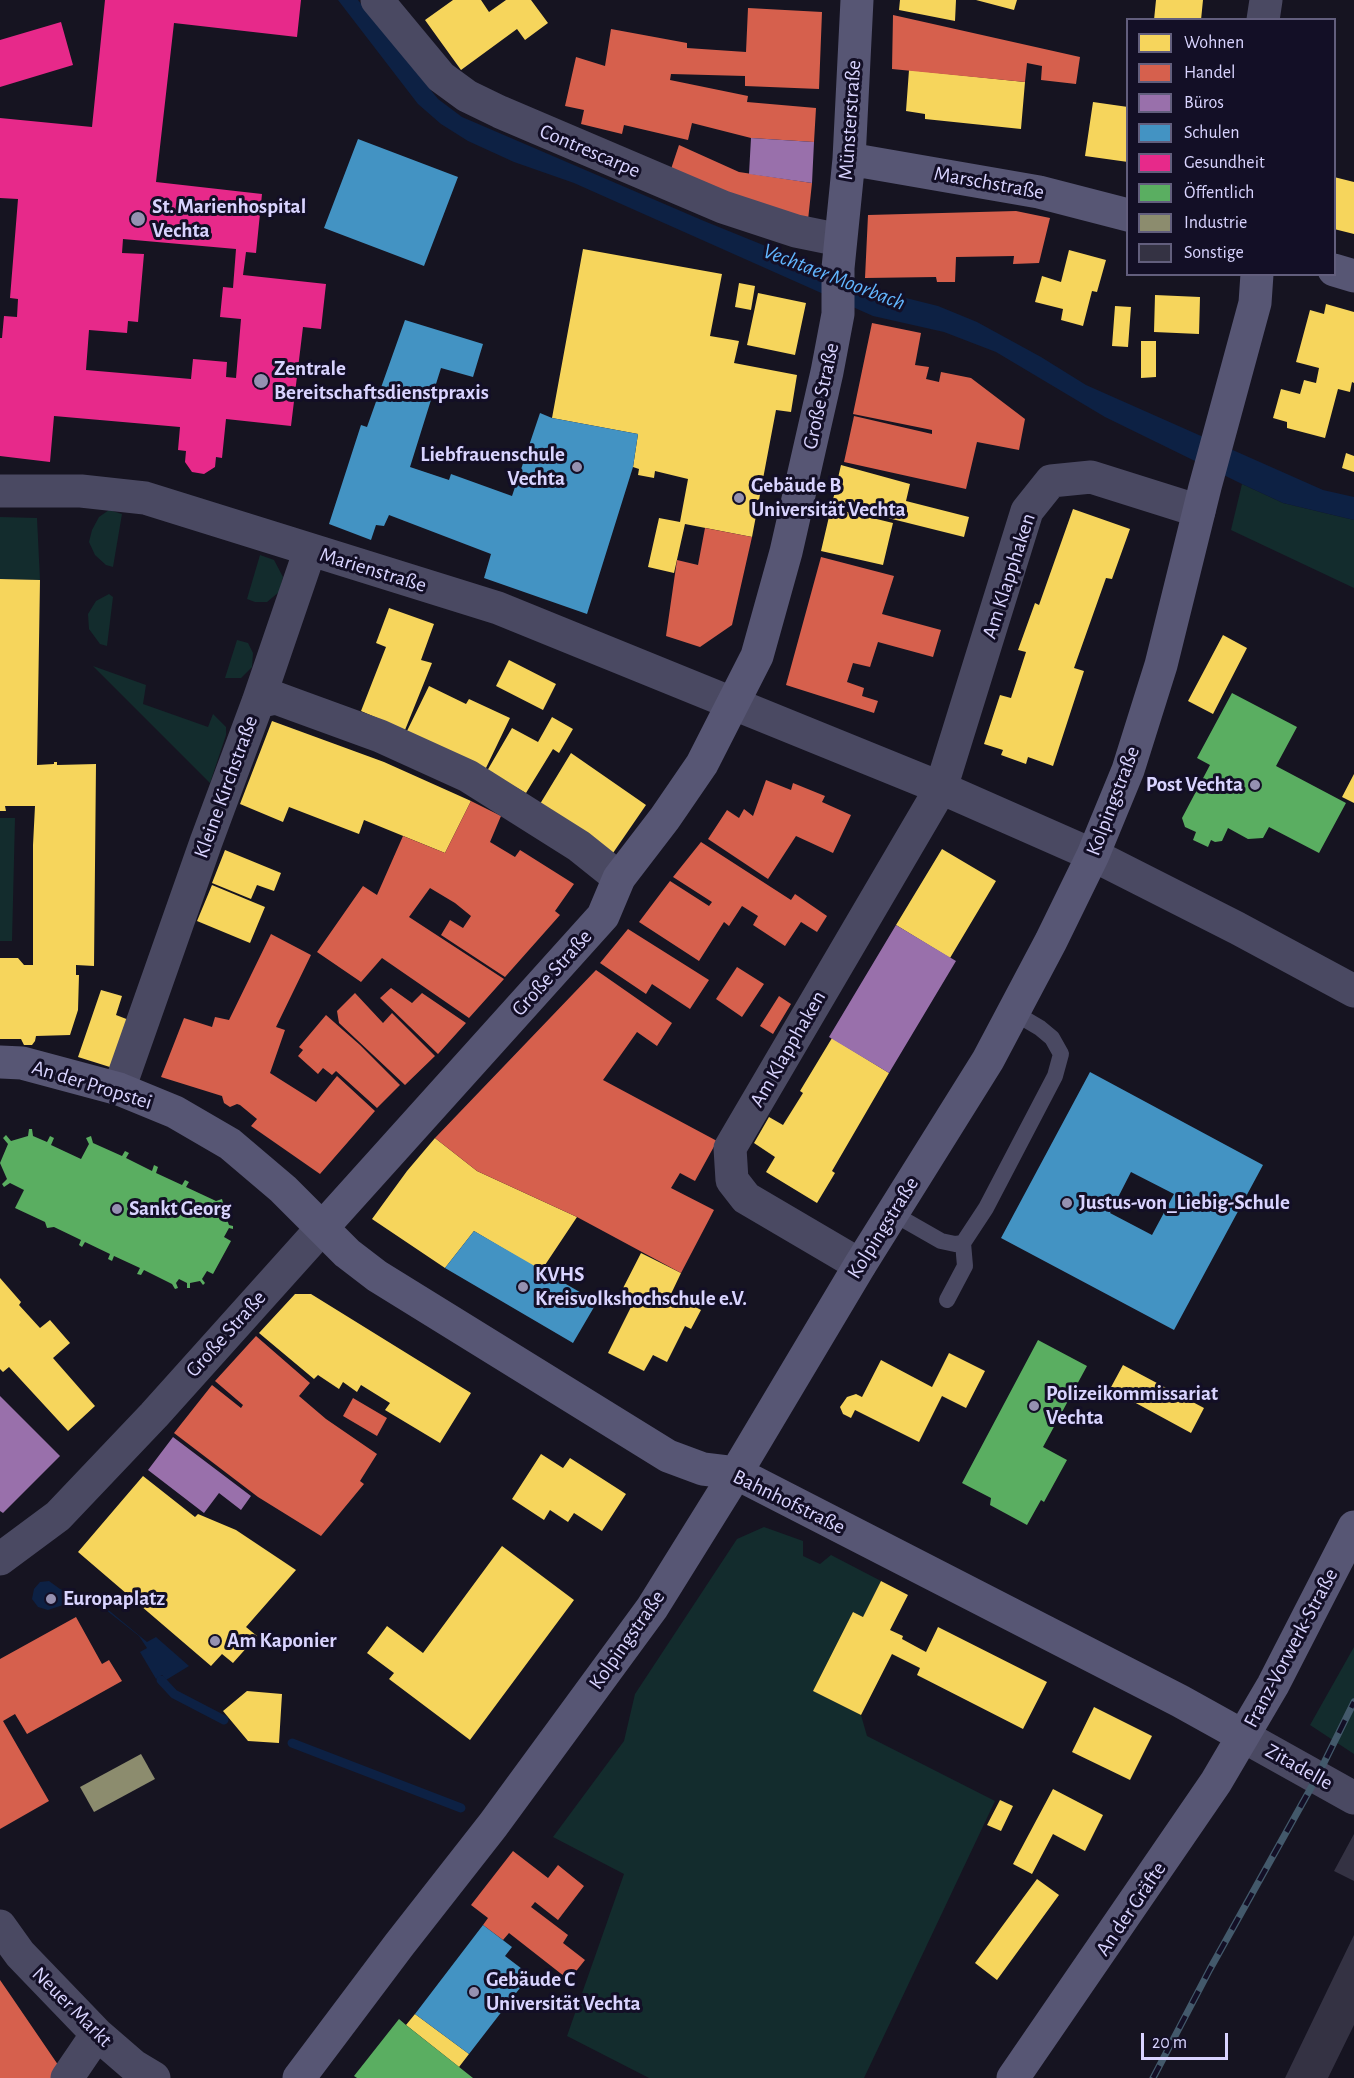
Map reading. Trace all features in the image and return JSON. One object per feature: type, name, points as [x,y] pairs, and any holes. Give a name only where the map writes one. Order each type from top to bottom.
[{"type":"street","name":"Contrescarpe","points":[[377,0],[441,77],[467,96],[723,207],[796,231],[839,254]]},
{"type":"street","name":"Münsterstraße","points":[[839,254],[849,159],[857,0]]},
{"type":"street","points":[[1263,18],[1266,0]]},
{"type":"street","name":"Marschstraße","points":[[849,159],[1039,192],[1126,214]]},
{"type":"street","name":"Große Straße","points":[[0,1559],[58,1516],[154,1415],[603,916],[619,878],[665,818],[702,764],[757,656],[770,615],[827,372],[838,314],[839,254]]},
{"type":"street","points":[[1336,270],[1354,276]]},
{"type":"street","name":"Kolpingstraße","points":[[299,2078],[392,1938],[493,1825],[652,1608],[736,1473],[860,1265],[988,1060],[1051,941],[1092,855],[1128,770],[1161,665],[1202,499],[1255,303],[1257,276]]},
{"type":"street","name":"Am Klapphaken","points":[[860,1265],[746,1198],[732,1180],[729,1148],[941,788],[1027,511],[1052,481],[1091,477],[1202,499]]},
{"type":"street","name":"Marienstraße","points":[[0,491],[81,491],[145,498],[498,608],[734,704]]},
{"type":"street","points":[[258,702],[310,550]]},
{"type":"street","name":"Kleine Kirchstraße","points":[[119,1089],[258,702],[276,698],[380,736],[468,776],[569,840],[619,878]]},
{"type":"street","points":[[734,704],[941,788],[1092,855],[1354,990]]},
{"type":"street","name":"An der Propstei","points":[[0,1062],[22,1063],[119,1089],[175,1112],[230,1144],[283,1189],[322,1228]]},
{"type":"street","name":"Bahnhofstraße","points":[[322,1228],[347,1253],[376,1276],[668,1456],[703,1469],[736,1473],[1180,1701],[1243,1736]]},
{"type":"street","name":"Franz-Vorwerk-Straße","points":[[1243,1736],[1274,1685],[1354,1527]]},
{"type":"street","name":"Zitadelle","points":[[1243,1736],[1354,1798]]},
{"type":"street","name":"An der Gräfte","points":[[1013,2078],[1187,1826],[1243,1736]]},
{"type":"street","name":"Neuer Markt","points":[[0,1926],[28,1948],[97,2034],[134,2066],[154,2078]]},
{"type":"street","points":[[67,2078],[97,2034]]},
{"type":"lane","points":[[947,1300],[965,1266],[963,1243],[986,1208],[1055,1076],[1061,1054],[1052,1038],[1013,1012]]},
{"type":"lane","points":[[892,1213],[941,1241],[963,1243]]},
{"type":"green space","points":[[1242,484],[1283,503],[1354,520],[1354,588],[1231,530]]},
{"type":"green space","points":[[109,510],[122,514],[113,567],[106,565],[95,555],[89,542],[99,517]]},
{"type":"green space","points":[[0,517],[37,518],[40,580],[0,579]]},
{"type":"green space","points":[[260,555],[274,560],[283,577],[279,592],[267,602],[247,599]]},
{"type":"green space","points":[[109,594],[113,597],[107,646],[100,644],[89,629],[88,614],[96,601]]},
{"type":"green space","points":[[237,640],[248,643],[253,653],[252,667],[241,678],[225,678]]},
{"type":"green space","points":[[93,666],[146,685],[143,704],[208,727],[213,714],[226,727],[226,735],[210,783]]},
{"type":"green space","points":[[0,818],[15,818],[12,941],[0,941]]},
{"type":"green space","points":[[764,1527],[803,1541],[803,1556],[820,1564],[831,1555],[881,1581],[863,1617],[853,1612],[813,1691],[861,1715],[867,1736],[995,1801],[864,2078],[649,2078],[567,2036],[624,1874],[553,1837],[624,1741],[635,1694],[737,1539]]},
{"type":"green space","points":[[1354,1647],[1354,1754],[1310,1725]]},
{"type":"water","name":"Vechtaer Moorbach","points":[[338,0],[358,0],[438,99],[462,117],[704,221],[874,290],[938,306],[977,322],[1086,385],[1323,490],[1354,497],[1354,520],[1283,503],[1242,484],[1105,417],[996,352],[944,332],[873,316],[574,183],[514,162],[468,141],[441,124],[418,104]]},
{"type":"water","points":[[49,1581],[60,1589],[106,1608],[147,1642],[156,1637],[189,1666],[166,1680],[162,1675],[156,1679],[140,1652],[147,1648],[139,1636],[106,1610],[83,1604],[66,1604],[48,1610],[38,1607],[32,1599],[34,1589],[40,1582]]},
{"type":"building: Wohnen","points":[[453,0],[481,0],[489,12],[506,0],[531,0],[548,23],[525,40],[517,29],[461,70],[425,20]]},
{"type":"building: Wohnen","points":[[900,0],[956,0],[955,21],[899,10]]},
{"type":"building: Wohnen","points":[[976,0],[1017,0],[1014,10]]},
{"type":"building: Wohnen","points":[[1156,0],[1203,0],[1201,18],[1154,18]]},
{"type":"building: Wohnen","points":[[909,70],[1025,82],[1021,129],[925,119],[925,114],[906,111]]},
{"type":"building: Wohnen","points":[[1093,102],[1126,107],[1126,162],[1085,156]]},
{"type":"building: Wohnen","points":[[1336,178],[1354,182],[1354,234],[1336,230]]},
{"type":"building: Wohnen","points":[[583,249],[722,274],[710,336],[739,341],[734,363],[797,375],[791,412],[776,410],[752,537],[685,524],[674,573],[648,567],[659,518],[680,522],[688,479],[655,471],[654,478],[638,475],[639,469],[633,467],[638,434],[552,418]]},
{"type":"building: Wohnen","points":[[1069,250],[1106,260],[1097,292],[1092,291],[1083,326],[1061,320],[1063,309],[1035,302],[1042,276],[1061,282]]},
{"type":"building: Wohnen","points":[[739,283],[755,286],[751,310],[735,307]]},
{"type":"building: Wohnen","points":[[758,293],[806,303],[795,355],[747,345]]},
{"type":"building: Wohnen","points":[[1155,295],[1200,297],[1199,334],[1154,332]]},
{"type":"building: Wohnen","points":[[1326,304],[1354,312],[1354,383],[1352,382],[1350,392],[1338,389],[1325,438],[1287,428],[1287,422],[1273,418],[1281,389],[1300,394],[1304,380],[1316,383],[1319,368],[1296,362],[1310,310],[1324,314]]},
{"type":"building: Wohnen","points":[[1115,306],[1131,307],[1128,347],[1112,346]]},
{"type":"building: Wohnen","points":[[1141,341],[1156,341],[1156,377],[1141,378]]},
{"type":"building: Wohnen","points":[[1346,453],[1354,456],[1354,472],[1342,468]]},
{"type":"building: Wohnen","points":[[841,465],[910,484],[906,501],[969,517],[964,537],[832,504]]},
{"type":"building: Wohnen","points":[[831,508],[893,523],[883,565],[821,551]]},
{"type":"building: Wohnen","points":[[1073,509],[1130,529],[1112,579],[1106,578],[1074,668],[1084,671],[1053,766],[1028,757],[1026,764],[1001,755],[1003,750],[984,744],[1000,695],[1011,698],[1026,652],[1018,650],[1035,603],[1039,605]]},
{"type":"building: Wohnen","points":[[0,579],[40,580],[37,765],[54,764],[54,762],[57,762],[57,765],[96,764],[94,966],[76,965],[76,975],[79,975],[78,1010],[70,1035],[36,1036],[32,1045],[24,1045],[21,1039],[0,1039],[0,958],[18,958],[24,965],[33,965],[35,806],[5,806],[6,811],[0,811]]},
{"type":"building: Wohnen","points":[[389,608],[434,624],[421,660],[432,663],[405,730],[361,711],[386,647],[376,643]]},
{"type":"building: Wohnen","points":[[1223,635],[1247,648],[1213,714],[1188,701]]},
{"type":"building: Wohnen","points":[[509,660],[556,684],[543,710],[496,686]]},
{"type":"building: Wohnen","points":[[429,686],[466,704],[469,699],[510,718],[485,770],[406,733]]},
{"type":"building: Wohnen","points":[[552,717],[573,729],[559,753],[553,749],[526,793],[487,771],[512,728],[538,742]]},
{"type":"building: Wohnen","points":[[272,721],[384,762],[471,801],[445,853],[364,820],[359,834],[289,807],[283,822],[240,804]]},
{"type":"building: Wohnen","points":[[571,753],[646,805],[613,853],[540,804]]},
{"type":"building: Wohnen","points":[[1354,774],[1354,803],[1342,797]]},
{"type":"building: Wohnen","points":[[942,849],[996,881],[950,958],[896,925]]},
{"type":"building: Wohnen","points":[[225,850],[281,873],[274,891],[257,885],[251,899],[212,883]]},
{"type":"building: Wohnen","points":[[212,885],[265,907],[250,943],[197,921]]},
{"type":"building: Wohnen","points":[[101,990],[122,996],[116,1015],[129,1020],[113,1068],[78,1057]]},
{"type":"building: Wohnen","points":[[832,1038],[889,1073],[832,1171],[835,1173],[817,1203],[766,1172],[775,1157],[754,1143],[769,1117],[783,1125],[803,1093],[800,1091]]},
{"type":"building: Wohnen","points":[[435,1138],[477,1171],[577,1217],[541,1271],[474,1231],[445,1268],[372,1219],[407,1171]]},
{"type":"building: Wohnen","name":"KVHS Kreisvolkshochschule e.V.","points":[[641,1253],[681,1273],[671,1294],[701,1310],[691,1329],[685,1326],[667,1362],[653,1355],[644,1371],[608,1353],[634,1301],[620,1294]]},
{"type":"building: Wohnen","points":[[0,1278],[21,1302],[19,1305],[40,1328],[50,1320],[70,1343],[53,1358],[95,1406],[68,1431],[9,1367],[3,1372],[0,1369]]},
{"type":"building: Wohnen","points":[[295,1294],[311,1294],[471,1393],[440,1443],[385,1410],[390,1403],[361,1385],[357,1392],[343,1382],[339,1389],[318,1375],[314,1379],[259,1333]]},
{"type":"building: Wohnen","points":[[949,1353],[985,1371],[966,1408],[942,1396],[919,1442],[855,1410],[851,1418],[843,1414],[840,1407],[847,1397],[856,1394],[862,1397],[881,1360],[932,1387]]},
{"type":"building: Wohnen","points":[[1123,1365],[1204,1408],[1191,1433],[1110,1389]]},
{"type":"building: Wohnen","points":[[541,1454],[563,1468],[570,1458],[626,1494],[602,1531],[574,1513],[568,1522],[550,1510],[544,1520],[512,1499]]},
{"type":"building: Wohnen","points":[[143,1476],[195,1517],[198,1514],[236,1530],[296,1570],[246,1627],[257,1636],[233,1663],[222,1654],[211,1666],[78,1552]]},
{"type":"building: Wohnen","points":[[502,1546],[574,1600],[470,1740],[389,1679],[394,1673],[367,1653],[387,1626],[423,1653]]},
{"type":"building: Wohnen","points":[[881,1581],[908,1595],[890,1630],[903,1636],[902,1639],[926,1652],[938,1627],[1047,1682],[1023,1729],[917,1675],[920,1668],[892,1654],[861,1715],[813,1691],[853,1612],[863,1617]]},
{"type":"building: Wohnen","points":[[247,1691],[282,1694],[279,1743],[248,1741],[223,1711]]},
{"type":"building: Wohnen","points":[[1094,1707],[1152,1736],[1130,1780],[1072,1752]]},
{"type":"building: Wohnen","points":[[1053,1789],[1103,1815],[1085,1851],[1053,1834],[1032,1874],[1013,1864]]},
{"type":"building: Wohnen","points":[[1000,1800],[1013,1806],[1001,1831],[987,1825]]},
{"type":"building: Wohnen","points":[[1037,1879],[1059,1895],[997,1980],[975,1963]]},
{"type":"building: Wohnen","points":[[415,2014],[469,2054],[459,2067],[406,2025]]},
{"type":"building: Handel","points":[[748,8],[822,12],[819,89],[745,86],[745,76],[671,74],[670,80],[748,96],[747,102],[816,108],[814,142],[751,138],[692,123],[688,140],[624,125],[622,134],[581,124],[584,110],[565,106],[576,57],[605,66],[611,29],[687,43],[687,48],[746,52]]},
{"type":"building: Handel","points":[[893,15],[1080,57],[1076,84],[1041,80],[1042,66],[1027,63],[1025,82],[892,69]]},
{"type":"building: Handel","points":[[679,145],[739,172],[812,183],[808,220],[670,172]]},
{"type":"building: Handel","points":[[1016,211],[1050,218],[1039,263],[1013,264],[1014,256],[956,257],[955,282],[937,282],[936,277],[865,278],[868,215]]},
{"type":"building: Handel","points":[[872,323],[921,333],[915,365],[929,367],[926,379],[939,382],[941,372],[971,378],[1025,419],[1019,450],[977,442],[966,489],[844,462],[854,416],[932,434],[932,430],[853,414]]},
{"type":"building: Handel","points":[[705,528],[752,537],[732,625],[700,647],[666,636],[677,560],[698,565]]},
{"type":"building: Handel","points":[[821,557],[894,576],[882,614],[941,630],[933,657],[878,642],[870,667],[853,663],[847,682],[864,688],[862,696],[878,701],[874,713],[786,685]]},
{"type":"building: Handel","points":[[766,780],[791,790],[793,783],[825,796],[822,802],[851,815],[833,853],[796,836],[768,879],[708,839],[727,810],[739,818],[744,809],[753,816]]},
{"type":"building: Handel","points":[[471,801],[501,816],[490,842],[515,857],[520,850],[574,884],[555,911],[560,915],[505,977],[441,935],[450,920],[463,928],[471,916],[430,888],[409,917],[504,979],[469,1018],[382,958],[361,982],[317,952],[363,886],[377,895],[403,836],[445,853]]},
{"type":"building: Handel","points":[[701,842],[791,900],[795,894],[827,916],[817,932],[801,922],[785,946],[753,925],[758,916],[742,906],[729,926],[724,922],[699,961],[639,922],[670,881],[709,906],[712,902],[673,877]]},
{"type":"building: Handel","points":[[628,929],[709,980],[690,1009],[652,984],[646,994],[600,963]]},
{"type":"building: Handel","points":[[271,934],[311,955],[276,1027],[285,1030],[270,1073],[316,1102],[337,1076],[375,1111],[320,1174],[251,1126],[257,1119],[240,1105],[230,1107],[224,1103],[222,1096],[161,1077],[184,1018],[212,1027],[215,1017],[229,1020]]},
{"type":"building: Handel","points":[[737,967],[764,984],[742,1017],[716,999]]},
{"type":"building: Handel","points":[[596,970],[672,1023],[657,1046],[637,1032],[603,1080],[717,1141],[695,1181],[680,1173],[671,1188],[714,1210],[681,1273],[577,1217],[477,1171],[435,1138]]},
{"type":"building: Handel","points":[[391,988],[412,1003],[422,993],[466,1023],[438,1054],[380,998]]},
{"type":"building: Handel","points":[[355,993],[383,1023],[392,1013],[435,1056],[405,1085],[339,1023],[337,1011]]},
{"type":"building: Handel","points":[[779,996],[791,1004],[773,1034],[760,1026]]},
{"type":"building: Handel","points":[[326,1015],[400,1085],[377,1108],[336,1071],[332,1075],[323,1068],[318,1074],[298,1056],[303,1050],[299,1047]]},
{"type":"building: Handel","points":[[256,1336],[310,1383],[299,1396],[326,1419],[377,1454],[360,1481],[364,1484],[321,1536],[258,1497],[174,1433],[212,1385],[241,1408],[243,1405],[215,1381]]},
{"type":"building: Handel","points":[[353,1398],[387,1418],[377,1436],[343,1416]]},
{"type":"building: Handel","points":[[76,1617],[102,1664],[109,1660],[122,1681],[27,1734],[15,1714],[3,1721],[49,1801],[0,1829],[0,1659]]},
{"type":"building: Handel","points":[[513,1851],[548,1878],[558,1865],[584,1886],[558,1920],[535,1902],[531,1907],[568,1935],[563,1943],[585,1960],[569,1980],[509,1933],[503,1940],[483,1925],[488,1918],[471,1905]]},
{"type":"building: Handel","points":[[0,1980],[9,1993],[67,2078],[0,2078]]},
{"type":"building: Büros","points":[[751,138],[814,142],[812,183],[749,174]]},
{"type":"building: Büros","points":[[896,925],[956,961],[889,1073],[829,1037]]},
{"type":"building: Büros","points":[[0,1396],[60,1456],[3,1513],[0,1511]]},
{"type":"building: Büros","points":[[173,1437],[251,1496],[241,1510],[219,1493],[204,1513],[148,1470]]},
{"type":"building: Schulen","points":[[358,139],[458,177],[424,266],[324,228]]},
{"type":"building: Schulen","name":"Liebfrauenschule Vechta","points":[[405,320],[483,344],[473,377],[441,368],[410,467],[449,480],[451,474],[512,496],[540,413],[552,418],[638,434],[633,467],[587,614],[484,578],[491,554],[389,515],[384,526],[376,525],[371,540],[329,524],[361,425],[367,427]]},
{"type":"building: Schulen","name":"Justus-von_Liebig-Schule","points":[[1090,1072],[1263,1165],[1174,1330],[1001,1238]],"holes":[[[1131,1172],[1174,1194],[1152,1235],[1110,1213]]]},
{"type":"building: Schulen","name":"KVHS Kreisvolkshochschule e.V.","points":[[474,1231],[597,1302],[573,1343],[445,1268]]},
{"type":"building: Schulen","points":[[483,1925],[512,1947],[505,1956],[530,1975],[469,2054],[415,2014]]},
{"type":"building: Gesundheit","name":"St. Marienhospital Vechta","points":[[105,0],[301,0],[297,37],[174,23],[156,182],[262,194],[256,253],[246,252],[243,275],[326,284],[321,329],[303,327],[291,426],[226,419],[222,458],[216,457],[215,467],[204,474],[192,472],[185,462],[186,451],[178,450],[180,427],[54,416],[50,462],[0,456],[0,338],[2,338],[4,316],[17,317],[18,299],[10,298],[18,199],[0,198],[0,118],[92,127]],"holes":[[[123,239],[236,249],[233,288],[223,287],[220,317],[241,319],[236,378],[226,377],[227,362],[193,359],[191,379],[86,370],[89,330],[127,333],[128,321],[138,322],[144,254],[122,253]]]},
{"type":"building: Gesundheit","points":[[61,22],[73,65],[0,87],[0,40]]},
{"type":"building: Öffentlich","name":"Post Vechta","points":[[1232,693],[1297,727],[1276,766],[1346,803],[1319,853],[1269,827],[1263,838],[1248,839],[1228,828],[1222,841],[1211,840],[1208,847],[1193,840],[1196,832],[1185,827],[1182,818],[1210,765],[1197,758]]},
{"type":"building: Öffentlich","name":"Sankt Georg","points":[[29,1129],[32,1129],[33,1136],[47,1142],[50,1136],[54,1138],[51,1145],[81,1159],[89,1144],[86,1138],[91,1136],[93,1143],[122,1156],[125,1151],[129,1153],[126,1158],[152,1171],[154,1165],[158,1167],[156,1173],[182,1185],[185,1180],[189,1182],[186,1187],[216,1201],[222,1199],[223,1203],[215,1210],[230,1214],[226,1217],[233,1229],[229,1228],[224,1237],[231,1241],[213,1274],[207,1271],[202,1279],[205,1283],[203,1285],[200,1281],[190,1283],[190,1288],[187,1288],[187,1283],[179,1279],[176,1283],[178,1288],[175,1289],[172,1284],[144,1270],[141,1275],[137,1274],[140,1268],[114,1256],[112,1261],[108,1259],[110,1254],[85,1242],[82,1247],[79,1245],[81,1240],[54,1227],[47,1228],[45,1222],[15,1208],[24,1190],[10,1183],[4,1187],[2,1184],[7,1179],[0,1163],[8,1144],[3,1138],[6,1135],[11,1141],[28,1136]]},
{"type":"building: Öffentlich","name":"Polizeikommissariat Vechta","points":[[1038,1340],[1087,1366],[1043,1447],[1067,1460],[1044,1502],[1041,1500],[1027,1525],[990,1505],[991,1498],[962,1483]]},
{"type":"building: Öffentlich","points":[[399,2019],[473,2078],[357,2078],[354,2076]]},
{"type":"building: Industrie","points":[[141,1754],[155,1779],[94,1812],[80,1787]]},
{"type":"building: Sonstige","points":[[1354,1834],[1354,1881],[1334,1871]]},
{"type":"building: Sonstige","points":[[1354,1935],[1354,2025],[1328,2078],[1285,2078]]},
{"type":"waterway","points":[[161,1680],[174,1694],[224,1720]]},
{"type":"waterway","points":[[292,1743],[461,1808]]},
{"type":"railway","points":[[1153,2078],[1210,1969],[1317,1777],[1354,1702]]},
{"type":"place","name":"St. Marienhospital Vechta","points":[[138,219]]},
{"type":"place","name":"Zentrale Bereitschaftsdienstpraxis","points":[[261,381]]},
{"type":"place","name":"Liebfrauenschule Vechta","points":[[577,467]]},
{"type":"place","name":"Gebäude B Universität Vechta","points":[[739,498]]},
{"type":"place","name":"Post Vechta","points":[[1255,785]]},
{"type":"place","name":"Justus-von_Liebig-Schule","points":[[1067,1203]]},
{"type":"place","name":"Sankt Georg","points":[[117,1209]]},
{"type":"place","name":"KVHS Kreisvolkshochschule e.V.","points":[[523,1287]]},
{"type":"place","name":"Polizeikommissariat Vechta","points":[[1034,1406]]},
{"type":"place","name":"Europaplatz","points":[[51,1599]]},
{"type":"place","name":"Am Kaponier","points":[[215,1641]]},
{"type":"place","name":"Gebäude C Universität Vechta","points":[[474,1992]]}]
